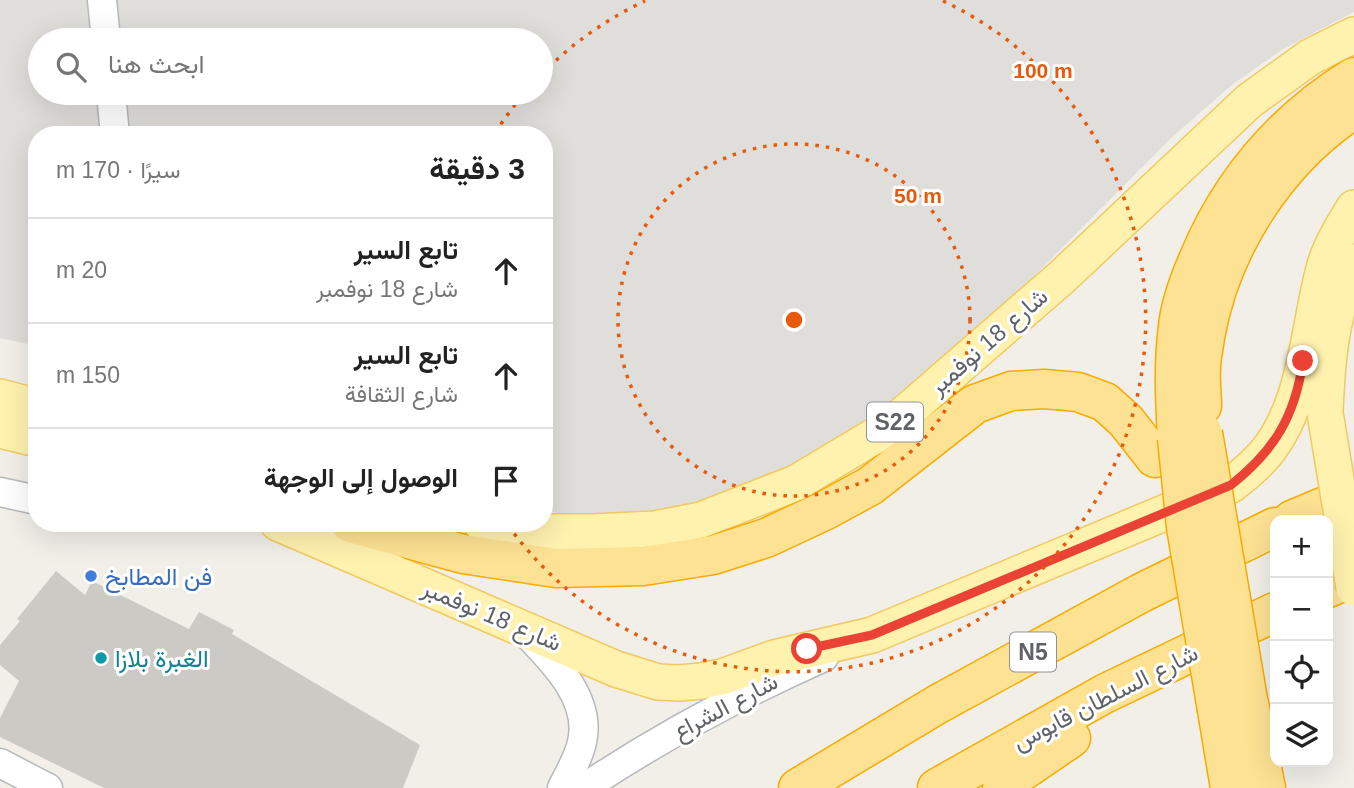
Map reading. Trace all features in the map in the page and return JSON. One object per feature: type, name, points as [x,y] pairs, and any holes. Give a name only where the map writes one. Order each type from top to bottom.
[{"type":"highway","points":[[1266,788],[1232,702],[1186,527],[1174,372],[1178,324],[1191,277],[1209,233],[1234,191],[1263,152],[1298,118],[1354,77]]},
{"type":"highway","points":[[1230,788],[1232,702],[1178,443],[1200,366],[1208,319],[1223,272],[1243,229],[1270,188],[1301,151],[1354,109]]},
{"type":"highway","points":[[383,532],[463,554],[556,568],[643,566],[713,555],[766,538],[870,486],[975,404],[1011,391],[1045,388],[1078,392],[1105,402],[1126,421],[1178,443]]},
{"type":"highway","points":[[1304,515],[1354,494]]},
{"type":"highway","name":"N5","points":[[798,788],[938,705],[1141,593],[1270,529]]},
{"type":"highway","points":[[1333,586],[1354,577]]},
{"type":"highway","name":"شارع السلطان قابوس","points":[[937,788],[1104,694],[1270,617]]},
{"type":"highway","points":[[1002,788],[1058,746],[1270,618]]},
{"type":"main road","name":"شارع 18 نوفمبر","points":[[540,532],[593,533],[655,529],[701,520],[750,502],[807,476],[888,428],[1062,277],[1249,102],[1311,57],[1354,35]]},
{"type":"main road","name":"شارع 18 نوفمبر","points":[[299,532],[636,677],[658,682],[679,683],[722,677],[774,658],[872,635],[1231,485],[1250,470],[1267,452],[1292,410],[1326,262],[1354,208]]},
{"type":"main road","points":[[1354,262],[1345,282],[1331,334],[1325,414],[1354,589]]},
{"type":"main road","points":[[0,397],[28,405]]},
{"type":"main road","points":[[0,430],[28,437]]},
{"type":"street","points":[[102,0],[105,28]]},
{"type":"street","points":[[112,105],[114,126]]},
{"type":"street","points":[[522,628],[571,685],[582,712],[583,741],[562,788]]},
{"type":"street","name":"شارع الشراع","points":[[584,788],[664,738],[732,701],[872,635]]},
{"type":"street","points":[[0,763],[48,788]]},
{"type":"shaded area","points":[[0,0],[1354,0],[1354,12],[1283,49],[1233,84],[1171,138],[955,356],[873,428],[763,486],[673,509],[603,516],[564,515],[553,512],[553,126],[28,126],[28,344],[0,338]]},
{"type":"building","points":[[56,571],[85,595],[92,581],[189,629],[199,612],[234,630],[232,634],[420,745],[403,788],[104,788],[0,737],[0,718],[19,681],[0,665],[0,645],[20,621],[17,619]]},
{"type":"place","name":"فن المطابخ","points":[[91,576]]},
{"type":"place","name":"الغبرة بلازا","points":[[101,658]]},
{"type":"route","points":[[807,649],[872,635],[1231,485],[1267,452],[1281,432],[1292,410],[1303,361]]}]
